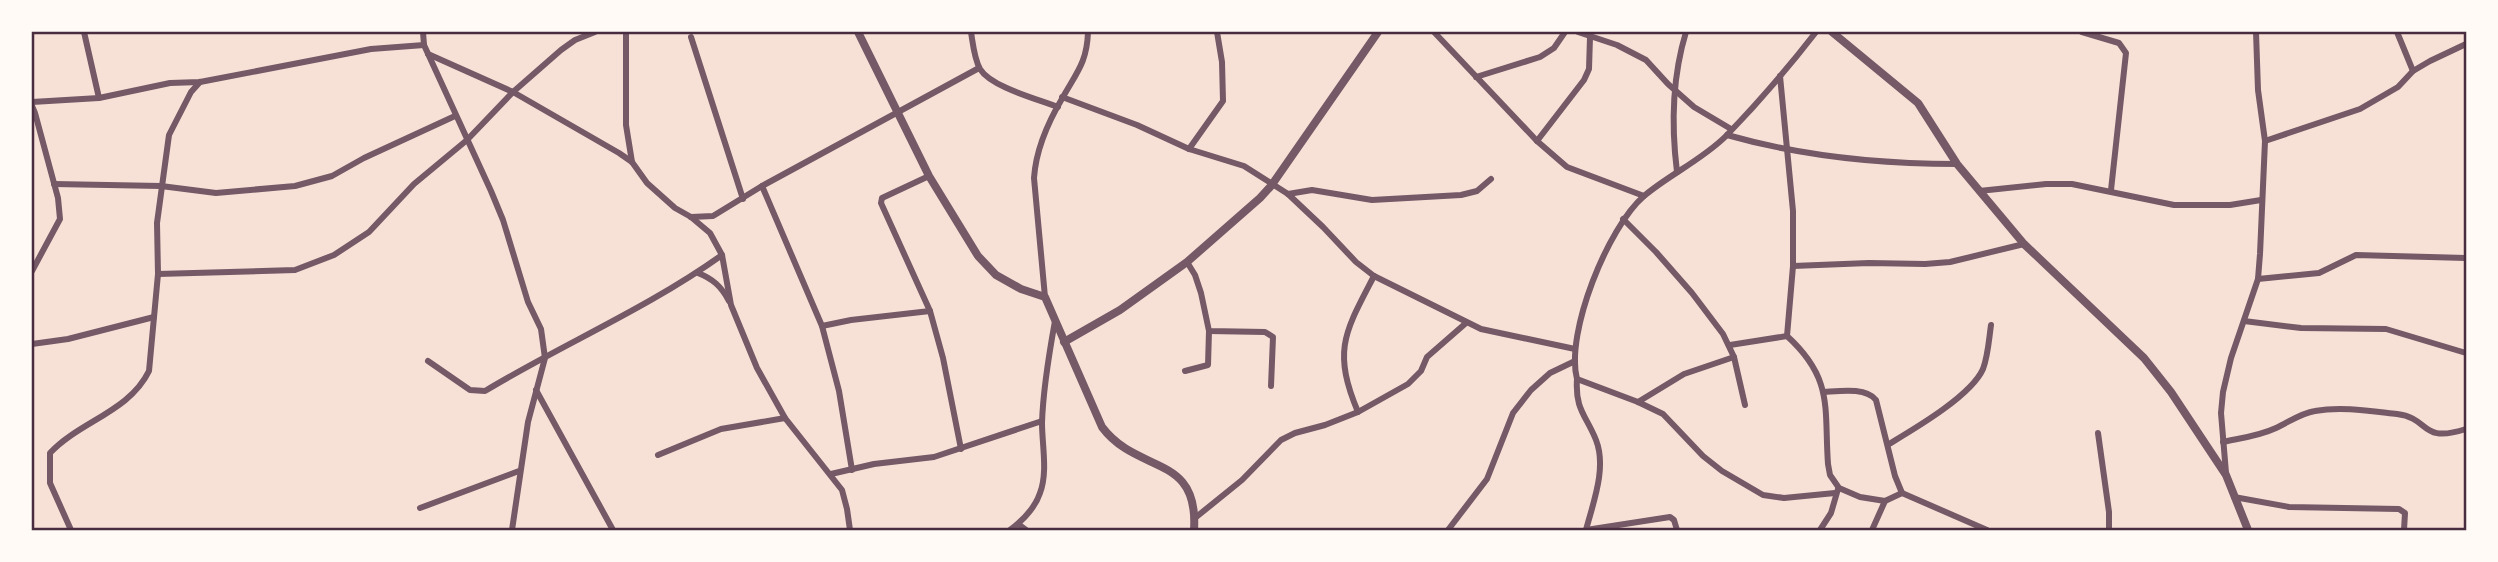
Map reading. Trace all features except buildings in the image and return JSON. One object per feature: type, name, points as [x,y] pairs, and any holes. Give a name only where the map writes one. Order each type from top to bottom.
[{"type":"street","points":[[84,32],[99,97]]},
{"type":"street","points":[[423,32],[424,45],[503,220],[528,302],[541,329],[545,358],[519,471],[512,530]]},
{"type":"street","points":[[573,32],[575,40]]},
{"type":"street","points":[[158,274],[295,270],[334,255],[369,232],[414,184],[467,139],[513,92],[575,40],[595,32]]},
{"type":"street","points":[[626,32],[626,125],[632,162]]},
{"type":"street","points":[[858,32],[929,176],[978,256],[996,275],[1021,289],[1045,297]]},
{"type":"street","points":[[971,32],[979,68],[986,76],[996,83],[1058,107]]},
{"type":"street","points":[[1088,32],[1085,57],[1079,72],[1062,97],[1041,141],[1035,161],[1034,178],[1045,297],[1102,428],[1111,440],[1172,472],[1185,482],[1193,499],[1194,530]]},
{"type":"street","points":[[1189,149],[1223,101],[1222,62],[1217,32]]},
{"type":"street","points":[[1064,342],[1120,310],[1187,262],[1260,198],[1378,32]]},
{"type":"street","points":[[1434,32],[1537,141],[1567,167],[1644,196]]},
{"type":"street","points":[[1476,77],[1540,57],[1553,48],[1565,32]]},
{"type":"street","points":[[1578,32],[1617,45],[1646,60],[1694,107],[1729,132],[1787,149],[1877,162],[1957,164]]},
{"type":"street","points":[[1677,172],[1673,124],[1674,89],[1686,32]]},
{"type":"street","points":[[1677,530],[1670,517],[1586,530],[1600,462],[1596,440],[1576,396],[1575,349],[1595,274],[1623,219],[1644,196],[1702,156],[1729,132],[1816,32]]},
{"type":"street","points":[[1832,32],[1918,103],[1957,164],[2025,244],[2144,358],[2171,392],[2226,475],[2248,530]]},
{"type":"street","points":[[2082,32],[2119,43],[2126,53],[2111,190]]},
{"type":"street","points":[[2226,475],[2222,392],[2258,279],[2265,141],[2258,90],[2256,32]]},
{"type":"street","points":[[2397,32],[2413,71]]},
{"type":"street","points":[[691,37],[743,199]]},
{"type":"street","points":[[1537,141],[1584,79],[1589,69],[1590,37]]},
{"type":"street","points":[[2265,141],[2360,109],[2398,87],[2413,71],[2466,44]]},
{"type":"street","points":[[32,271],[60,219],[54,184],[32,104],[99,97],[170,83],[200,82],[371,49],[424,45]]},
{"type":"street","points":[[428,54],[513,92],[632,162],[647,183],[710,233],[722,255],[731,305]]},
{"type":"street","points":[[691,217],[713,216],[762,186],[979,68]]},
{"type":"street","points":[[1780,76],[1793,211],[1793,266],[1787,336]]},
{"type":"street","points":[[71,530],[50,483],[51,453],[63,439],[122,404],[143,383],[149,371],[158,274],[157,223],[169,135],[191,92],[200,82]]},
{"type":"street","points":[[1062,97],[1137,125],[1189,149],[1244,166],[1271,186],[1288,194],[1356,262],[1374,276],[1445,309],[1466,323],[1481,329],[1575,349]]},
{"type":"street","points":[[54,184],[161,187],[216,193],[295,186],[332,176],[364,158],[455,116]]},
{"type":"street","points":[[929,176],[882,198],[881,203],[930,312],[943,358],[961,449]]},
{"type":"street","points":[[1288,194],[1312,190],[1372,200],[1461,195],[1476,191],[1491,179]]},
{"type":"street","points":[[1979,191],[2072,184],[2174,205],[2230,205],[2261,200]]},
{"type":"street","points":[[762,186],[822,326],[839,391],[852,470]]},
{"type":"street","points":[[710,233],[713,216]]},
{"type":"street","points":[[1623,219],[1692,293],[1730,345],[1745,405]]},
{"type":"street","points":[[1793,266],[1925,264],[1960,260],[2025,244]]},
{"type":"street","points":[[428,361],[470,390],[485,391],[698,273],[722,255]]},
{"type":"street","points":[[2258,279],[2319,273],[2356,255],[2466,258]]},
{"type":"street","points":[[1185,372],[1209,365],[1209,331],[1201,293],[1187,262]]},
{"type":"street","points":[[698,273],[711,278],[722,289],[757,368],[785,418],[842,489],[850,530]]},
{"type":"street","points":[[1359,412],[1343,371],[1344,345],[1349,327],[1374,276]]},
{"type":"street","points":[[822,326],[851,320],[930,312]]},
{"type":"street","points":[[32,344],[68,339],[154,317]]},
{"type":"street","points":[[1010,530],[1035,503],[1041,491],[1042,421],[1055,321]]},
{"type":"street","points":[[2244,321],[2301,328],[2386,330],[2466,354]]},
{"type":"street","points":[[1195,519],[1242,480],[1281,440],[1359,412],[1388,397],[1417,377],[1427,357],[1466,323]]},
{"type":"street","points":[[1889,444],[1916,428],[1975,381],[1986,358],[1990,325]]},
{"type":"street","points":[[1209,331],[1270,334],[1275,342],[1271,386]]},
{"type":"street","points":[[1730,345],[1787,336]]},
{"type":"street","points":[[1787,336],[1813,365],[1824,392],[1828,464],[1837,490],[1831,513],[1820,530]]},
{"type":"street","points":[[1638,402],[1684,374],[1734,357]]},
{"type":"street","points":[[1448,530],[1487,479],[1513,413],[1550,373],[1575,361]]},
{"type":"street","points":[[1577,379],[1663,414],[1703,456],[1722,471],[1763,495],[1784,498],[1837,490],[1885,501],[1902,493]]},
{"type":"street","points":[[536,390],[613,530]]},
{"type":"street","points":[[1824,392],[1844,391],[1872,395],[1876,400],[1895,476],[1902,493],[1987,530]]},
{"type":"street","points":[[2223,442],[2256,435],[2305,414],[2326,410],[2404,415],[2439,435],[2449,435],[2466,429]]},
{"type":"street","points":[[658,455],[721,429],[785,418]]},
{"type":"street","points":[[831,474],[934,457],[1042,421]]},
{"type":"street","points":[[2098,433],[2109,530]]},
{"type":"street","points":[[420,508],[519,471]]},
{"type":"street","points":[[2234,497],[2289,507],[2399,509],[2405,513],[2404,530]]},
{"type":"street","points":[[1872,530],[1885,501]]},
{"type":"street","points":[[1018,524],[1026,530]]}]
